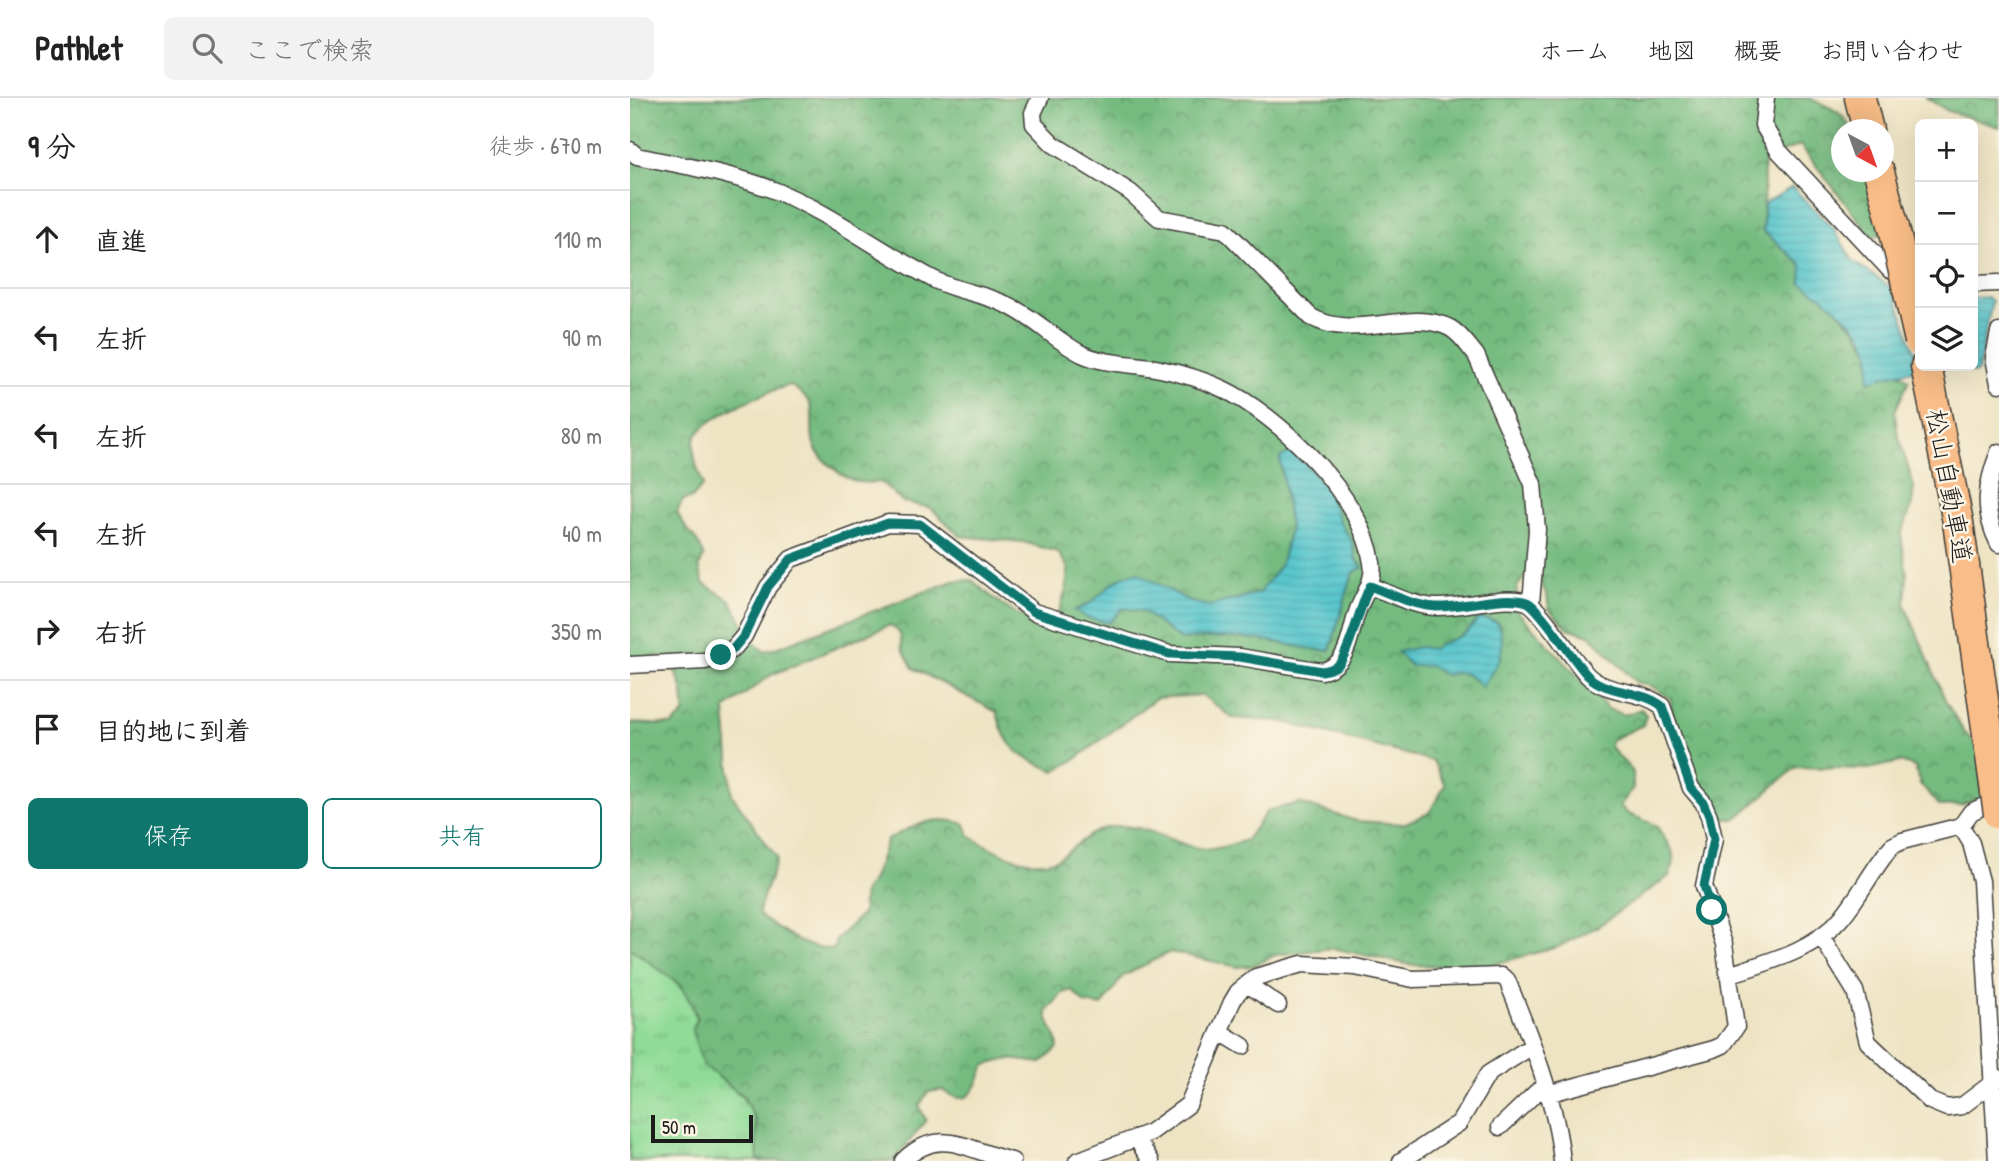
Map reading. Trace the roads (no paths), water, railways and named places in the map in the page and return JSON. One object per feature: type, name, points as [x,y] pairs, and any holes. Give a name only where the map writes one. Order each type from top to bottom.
[{"type":"highway","points":[[1860,98],[1865,119]]},
{"type":"highway","points":[[1882,182],[1915,319]]},
{"type":"highway","name":"松山自動車道","points":[[1927,371],[1958,522],[1999,814]]},
{"type":"street","points":[[1040,98],[1033,113],[1034,124],[1053,144],[1130,192],[1159,218],[1225,230],[1311,317],[1326,326],[1430,322],[1449,328],[1462,338],[1476,355],[1533,484],[1537,530],[1531,603]]},
{"type":"street","points":[[1766,98],[1763,125],[1778,150],[1890,270],[1915,280]]},
{"type":"street","points":[[630,150],[637,156],[730,175],[776,191],[833,219],[936,280],[958,290],[1005,304],[1083,354],[1161,369],[1221,388],[1313,456],[1345,498],[1364,533],[1373,564],[1370,586],[1359,608],[1343,659],[1335,668],[1322,671],[1240,657],[1169,654],[1034,612],[920,524],[888,523],[791,559],[768,587],[744,636],[733,649],[705,661],[630,665]]},
{"type":"street","points":[[1978,284],[1999,283]]},
{"type":"street","points":[[1999,332],[1994,356],[1999,384]]},
{"type":"street","points":[[1999,452],[1989,476],[1986,496],[1990,524],[1999,544]]},
{"type":"street","points":[[1370,586],[1415,603],[1435,607],[1514,599],[1531,603],[1590,678],[1612,689],[1651,697],[1662,706],[1691,788],[1703,802],[1709,816],[1714,839],[1704,886],[1724,944],[1736,1027],[1723,1045],[1546,1090],[1500,1127]]},
{"type":"street","points":[[1728,975],[1782,957],[1821,936],[1840,920],[1892,846],[1961,825],[1970,812],[1999,799]]},
{"type":"street","points":[[1961,825],[1971,843],[1981,881],[1997,1076],[1997,1161]]},
{"type":"street","points":[[1821,936],[1855,991],[1868,1042],[1930,1101],[1947,1108],[1962,1106],[1997,1076]]},
{"type":"street","points":[[1077,1161],[1136,1138],[1173,1118],[1188,1105],[1232,1002],[1247,984],[1279,968],[1302,964],[1355,967],[1413,979],[1501,976],[1507,980],[1532,1046],[1556,1122],[1562,1161]]},
{"type":"street","points":[[1247,984],[1278,1005]]},
{"type":"street","points":[[1220,1032],[1243,1046]]},
{"type":"street","points":[[1401,1161],[1459,1123],[1488,1074],[1532,1046]]},
{"type":"street","points":[[1136,1138],[1151,1161]]},
{"type":"street","points":[[904,1161],[926,1144],[946,1140],[1012,1161]]},
{"type":"water","points":[[1792,187],[1834,229],[1853,261],[1893,289],[1915,352],[1915,370],[1869,381],[1870,353],[1867,344],[1852,323],[1801,283],[1802,265],[1763,231],[1764,204]]},
{"type":"water","points":[[1987,297],[1992,301],[1978,371],[1978,298]]},
{"type":"water","points":[[1289,453],[1306,464],[1326,488],[1340,523],[1352,541],[1356,560],[1363,567],[1353,573],[1330,650],[1240,638],[1180,640],[1143,611],[1123,608],[1109,623],[1087,618],[1075,610],[1092,602],[1117,580],[1137,572],[1191,602],[1209,606],[1259,593],[1280,566],[1290,529],[1280,458]]},
{"type":"water","points":[[1481,618],[1497,622],[1502,641],[1497,664],[1482,687],[1466,674],[1445,675],[1430,666],[1411,666],[1397,652],[1419,647],[1433,649],[1465,633]]}]
